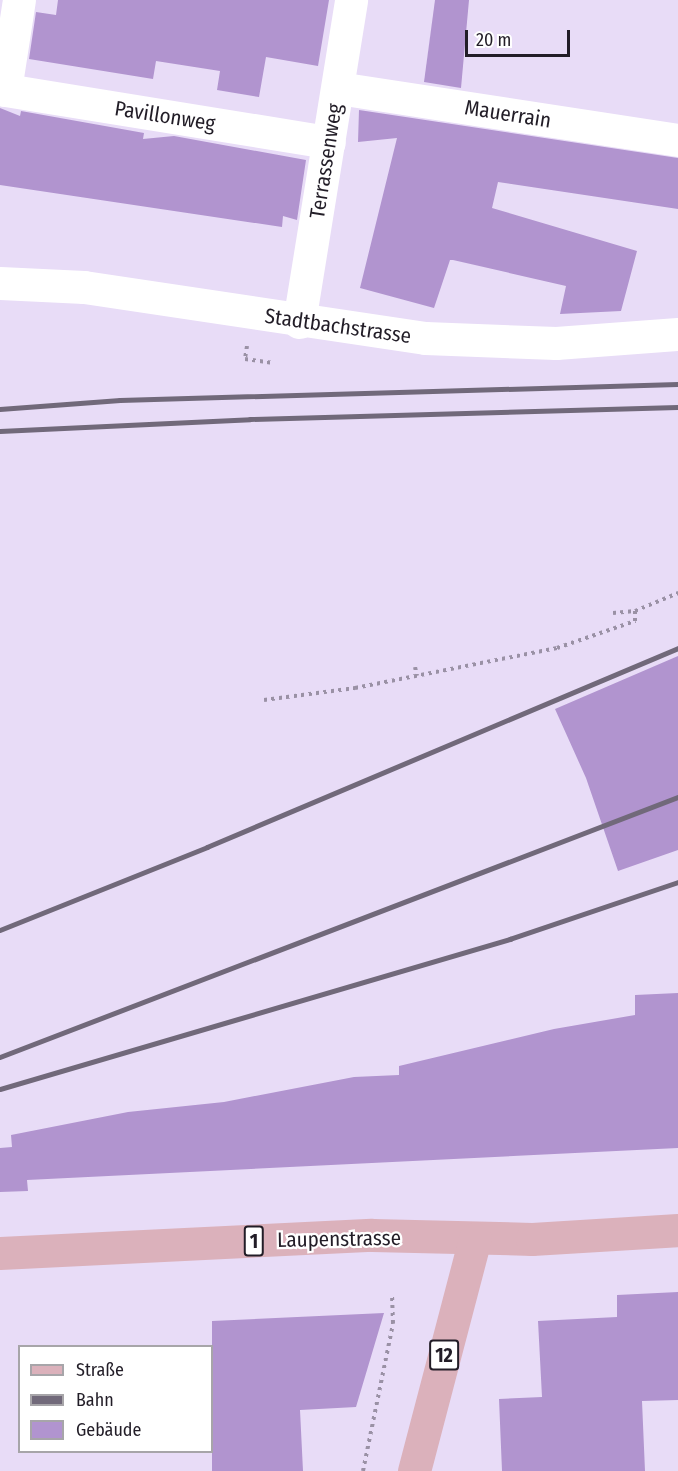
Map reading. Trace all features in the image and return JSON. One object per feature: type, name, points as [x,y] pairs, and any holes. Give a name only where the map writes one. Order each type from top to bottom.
[{"type":"main road","name":"Laupenstrasse","points":[[0,1253],[372,1235],[475,1239],[678,1230]]},
{"type":"main road","name":"12","points":[[414,1471],[475,1239]]},
{"type":"street","points":[[2,90],[19,0]]},
{"type":"street","name":"Terrassenweg","points":[[299,322],[351,0]]},
{"type":"street","name":"Mauerrain","points":[[338,88],[678,140]]},
{"type":"street","name":"Pavillonweg","points":[[2,90],[329,142]]},
{"type":"street","name":"Stadtbachstrasse","points":[[0,283],[84,287],[299,322],[480,341],[556,343],[678,334]]},
{"type":"path","points":[[248,337],[244,359],[272,363]]},
{"type":"path","points":[[613,614],[635,610],[678,593]]},
{"type":"path","points":[[264,700],[417,676],[557,648],[635,621],[635,610]]},
{"type":"path","points":[[416,668],[417,676]]},
{"type":"path","points":[[363,1471],[393,1323],[392,1295]]},
{"type":"building","points":[[58,0],[329,0],[318,66],[266,57],[259,97],[217,90],[220,71],[156,61],[153,79],[29,59],[36,12],[56,15]]},
{"type":"building","points":[[435,0],[469,0],[461,88],[424,82]]},
{"type":"building","points":[[0,108],[20,116],[21,111],[144,133],[143,139],[174,136],[306,160],[297,220],[283,216],[282,227],[0,185]]},
{"type":"building","points":[[359,110],[678,158],[678,209],[498,182],[492,208],[637,251],[621,311],[560,314],[566,286],[453,260],[450,260],[434,308],[360,288],[397,138],[358,142]]},
{"type":"building","points":[[678,656],[678,850],[618,871],[586,778],[555,709]]},
{"type":"building","points":[[678,993],[678,1148],[27,1180],[28,1191],[0,1192],[0,1148],[12,1147],[11,1135],[128,1112],[224,1102],[354,1077],[399,1075],[399,1066],[554,1029],[635,1015],[635,995]]},
{"type":"building","points":[[678,1292],[678,1400],[642,1401],[645,1471],[502,1471],[499,1399],[542,1397],[538,1321],[617,1317],[617,1295]]},
{"type":"building","points":[[384,1313],[356,1407],[300,1410],[303,1471],[212,1471],[212,1321]]},
{"type":"railway","points":[[0,409],[120,400],[678,384]]},
{"type":"railway","points":[[0,431],[250,419],[678,407]]},
{"type":"railway","points":[[0,930],[207,847],[678,648]]},
{"type":"railway","points":[[0,1057],[678,797]]},
{"type":"railway","points":[[0,1089],[510,939],[678,882]]}]
